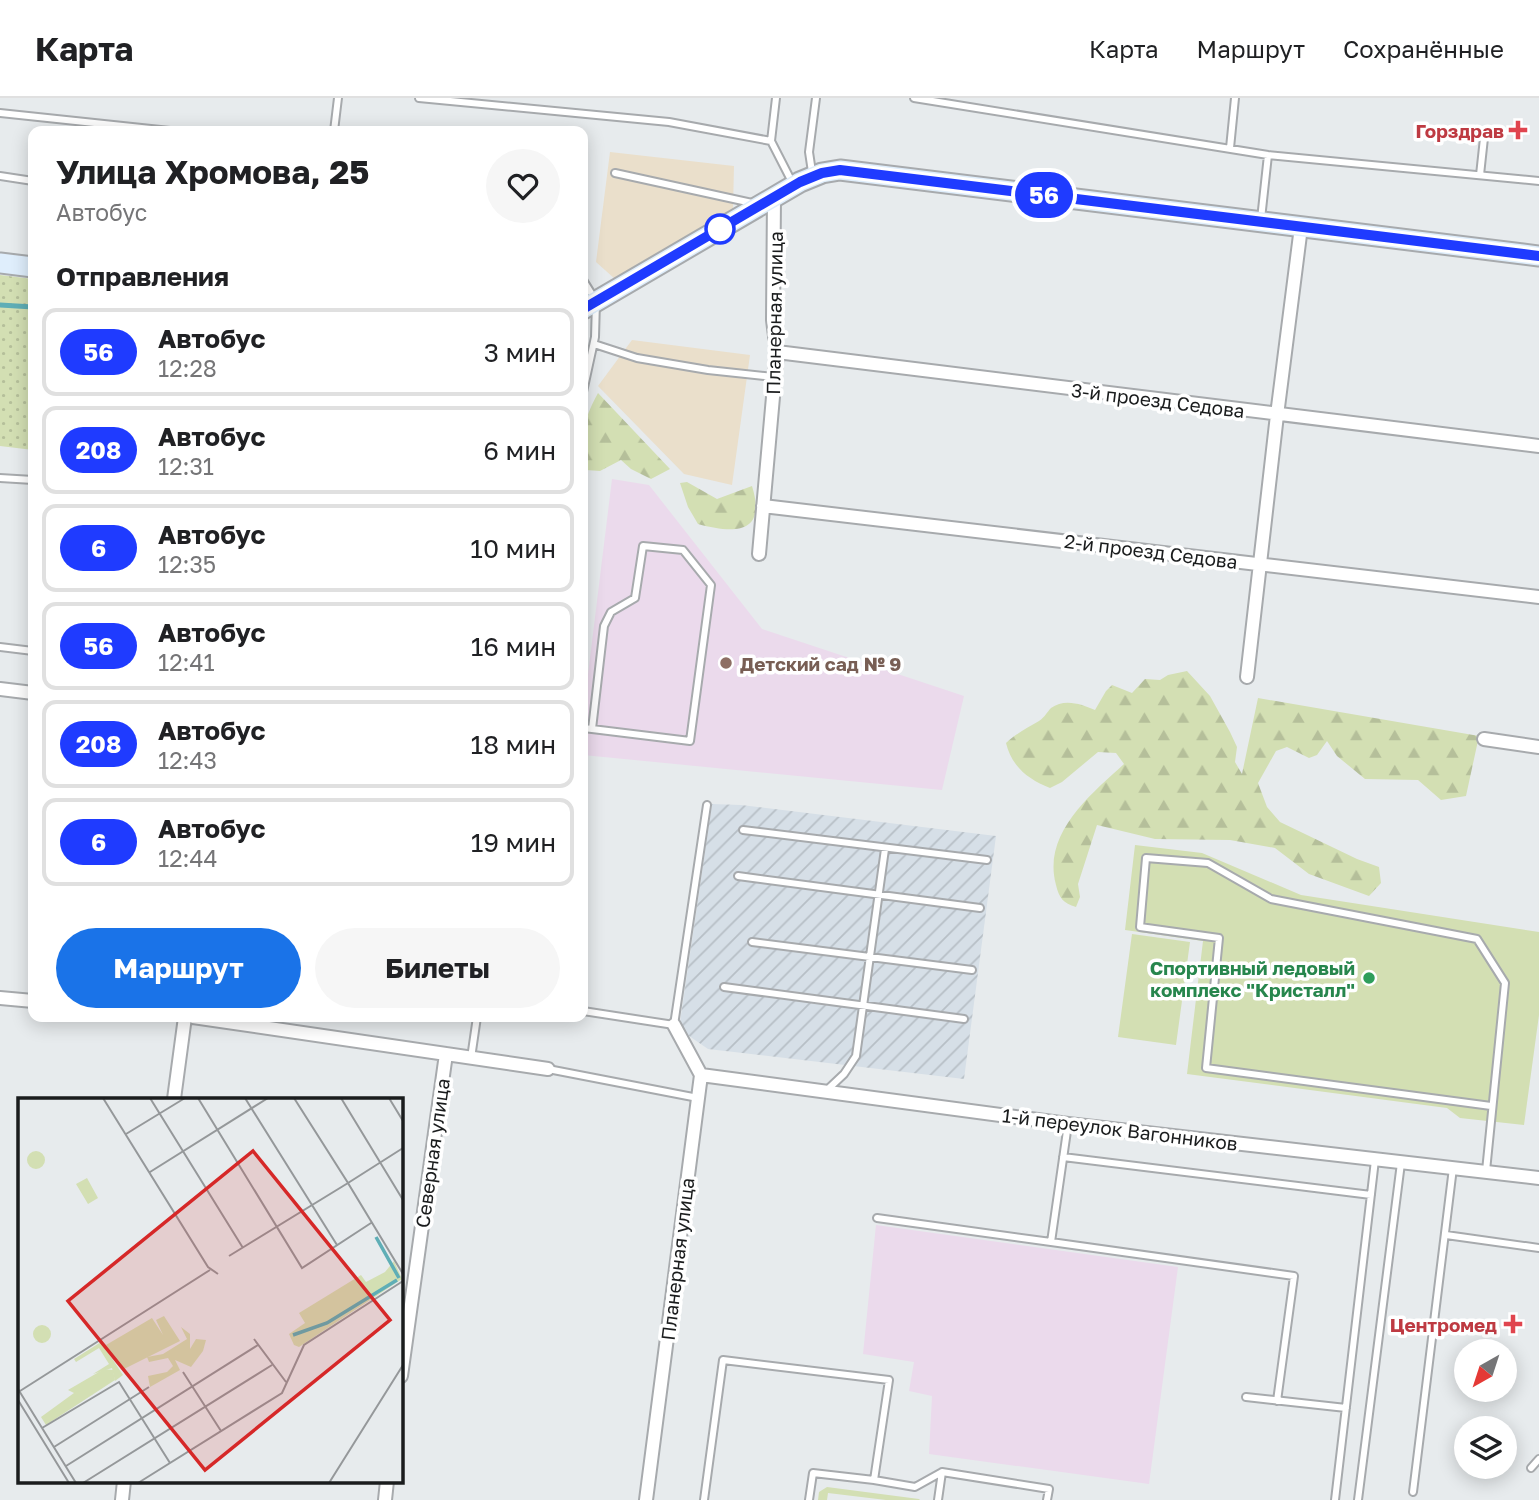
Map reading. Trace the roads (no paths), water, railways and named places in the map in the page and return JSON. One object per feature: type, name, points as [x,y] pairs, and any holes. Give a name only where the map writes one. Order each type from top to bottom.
[{"type":"main road","points":[[588,302],[794,186],[813,176],[831,171],[849,171],[1539,256]]},
{"type":"main road","points":[[0,263],[28,266]]},
{"type":"street","name":"Планерная улица","points":[[759,554],[777,352],[768,201]]},
{"type":"street","points":[[1247,677],[1301,227]]},
{"type":"street","name":"3-й проезд Седова","points":[[777,352],[1539,446]]},
{"type":"street","name":"2-й проезд Седова","points":[[763,506],[1539,597]]},
{"type":"street","points":[[0,689],[28,692]]},
{"type":"street","points":[[1484,739],[1539,747]]},
{"type":"street","points":[[0,998],[28,1001]]},
{"type":"street","points":[[174,1098],[185,1022]]},
{"type":"street","points":[[227,1022],[548,1069]]},
{"type":"street","points":[[674,1025],[701,1075]]},
{"type":"street","name":"Северная улица","points":[[402,1369],[446,1054]]},
{"type":"street","name":"Планерная улица","points":[[646,1500],[701,1075]]},
{"type":"street","name":"1-й переулок Вагонников","points":[[701,1075],[1068,1124],[1539,1178]]},
{"type":"street","points":[[122,1500],[124,1482]]},
{"type":"street","points":[[385,1500],[387,1482]]},
{"type":"lane","points":[[335,126],[338,98]]},
{"type":"lane","points":[[419,98],[669,122],[771,141]]},
{"type":"lane","points":[[776,98],[771,141],[794,186]]},
{"type":"lane","points":[[813,176],[809,152],[816,98]]},
{"type":"lane","points":[[914,98],[1268,155],[1539,180]]},
{"type":"lane","points":[[1230,148],[1235,98]]},
{"type":"lane","points":[[0,113],[123,126]]},
{"type":"lane","points":[[1480,175],[1485,138]]},
{"type":"lane","points":[[1261,222],[1268,155]]},
{"type":"lane","points":[[615,173],[768,201]]},
{"type":"lane","points":[[0,176],[28,180]]},
{"type":"lane","points":[[588,309],[594,344],[588,370]]},
{"type":"lane","points":[[594,344],[637,358],[708,370],[775,377]]},
{"type":"lane","points":[[0,478],[28,480]]},
{"type":"lane","points":[[588,729],[690,741],[711,585],[683,550],[643,546],[635,597],[611,612],[604,626],[592,729]]},
{"type":"lane","points":[[0,647],[28,650]]},
{"type":"lane","points":[[588,1012],[674,1025],[707,805]]},
{"type":"lane","points":[[743,830],[987,860]]},
{"type":"lane","points":[[824,1092],[844,1074],[856,1056],[886,849]]},
{"type":"lane","points":[[1486,1171],[1505,983],[1477,939],[1271,899],[1208,863],[1146,858],[1140,927],[1219,938],[1206,1068],[1491,1107]]},
{"type":"lane","points":[[738,876],[980,908]]},
{"type":"lane","points":[[752,943],[972,970]]},
{"type":"lane","points":[[724,987],[964,1019]]},
{"type":"lane","points":[[471,1058],[476,1022]]},
{"type":"lane","points":[[548,1069],[698,1098]]},
{"type":"lane","points":[[1051,1242],[1068,1124]]},
{"type":"lane","points":[[1063,1157],[1371,1195]]},
{"type":"lane","points":[[1335,1500],[1375,1160]]},
{"type":"lane","points":[[1358,1500],[1401,1163]]},
{"type":"lane","points":[[1413,1492],[1453,1168]]},
{"type":"lane","points":[[877,1218],[1294,1276],[1277,1401]]},
{"type":"lane","points":[[1446,1236],[1539,1248]]},
{"type":"lane","points":[[704,1500],[723,1360],[889,1380],[874,1480]]},
{"type":"lane","points":[[1246,1397],[1346,1408]]},
{"type":"lane","points":[[1531,1468],[1539,1459]]},
{"type":"lane","points":[[809,1500],[813,1472],[915,1487],[942,1472],[1049,1489],[1047,1500]]},
{"type":"lane","points":[[938,1500],[942,1472]]},
{"type":"waterway","points":[[0,305],[28,307]]},
{"type":"place","name":"Горздрав","points":[[1518,130]]},
{"type":"place","name":"Детский сад № 9","points":[[726,663]]},
{"type":"place","name":"Спортивный ледовый комплекс \"Кристалл\"","points":[[1369,978]]},
{"type":"place","name":"Центромед","points":[[1513,1324]]}]
